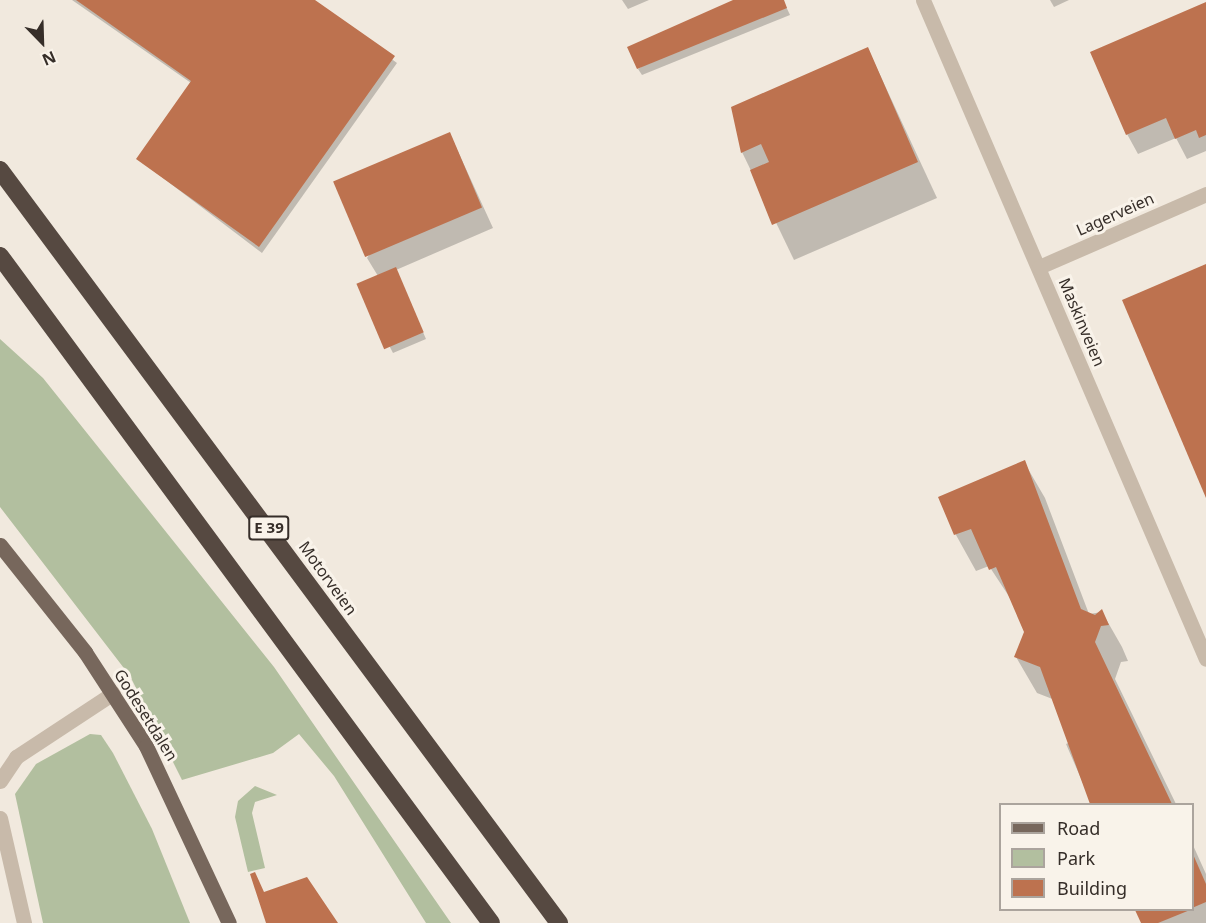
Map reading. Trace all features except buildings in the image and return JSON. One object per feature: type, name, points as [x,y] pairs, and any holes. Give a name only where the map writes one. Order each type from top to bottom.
[{"type":"highway","name":"Motorveien","points":[[0,170],[559,923]]},
{"type":"highway","points":[[0,256],[491,923]]},
{"type":"main road","name":"Godesetdalen","points":[[0,545],[114,693],[176,802],[229,923]]},
{"type":"street","name":"Maskinveien","points":[[923,0],[1206,659]]},
{"type":"street","name":"Lagerveien","points":[[1039,267],[1206,194]]},
{"type":"street","points":[[0,781],[16,757],[114,693]]},
{"type":"street","points":[[0,818],[24,923]]},
{"type":"green space","points":[[0,339],[43,378],[274,667],[451,923],[426,923],[334,776],[299,734],[273,753],[182,780],[130,676],[0,507]]},
{"type":"green space","points":[[90,734],[101,735],[113,753],[152,829],[190,923],[43,923],[15,794],[36,764]]},
{"type":"green space","points":[[255,786],[277,795],[255,802],[252,813],[265,868],[248,872],[235,817],[238,801]]}]
